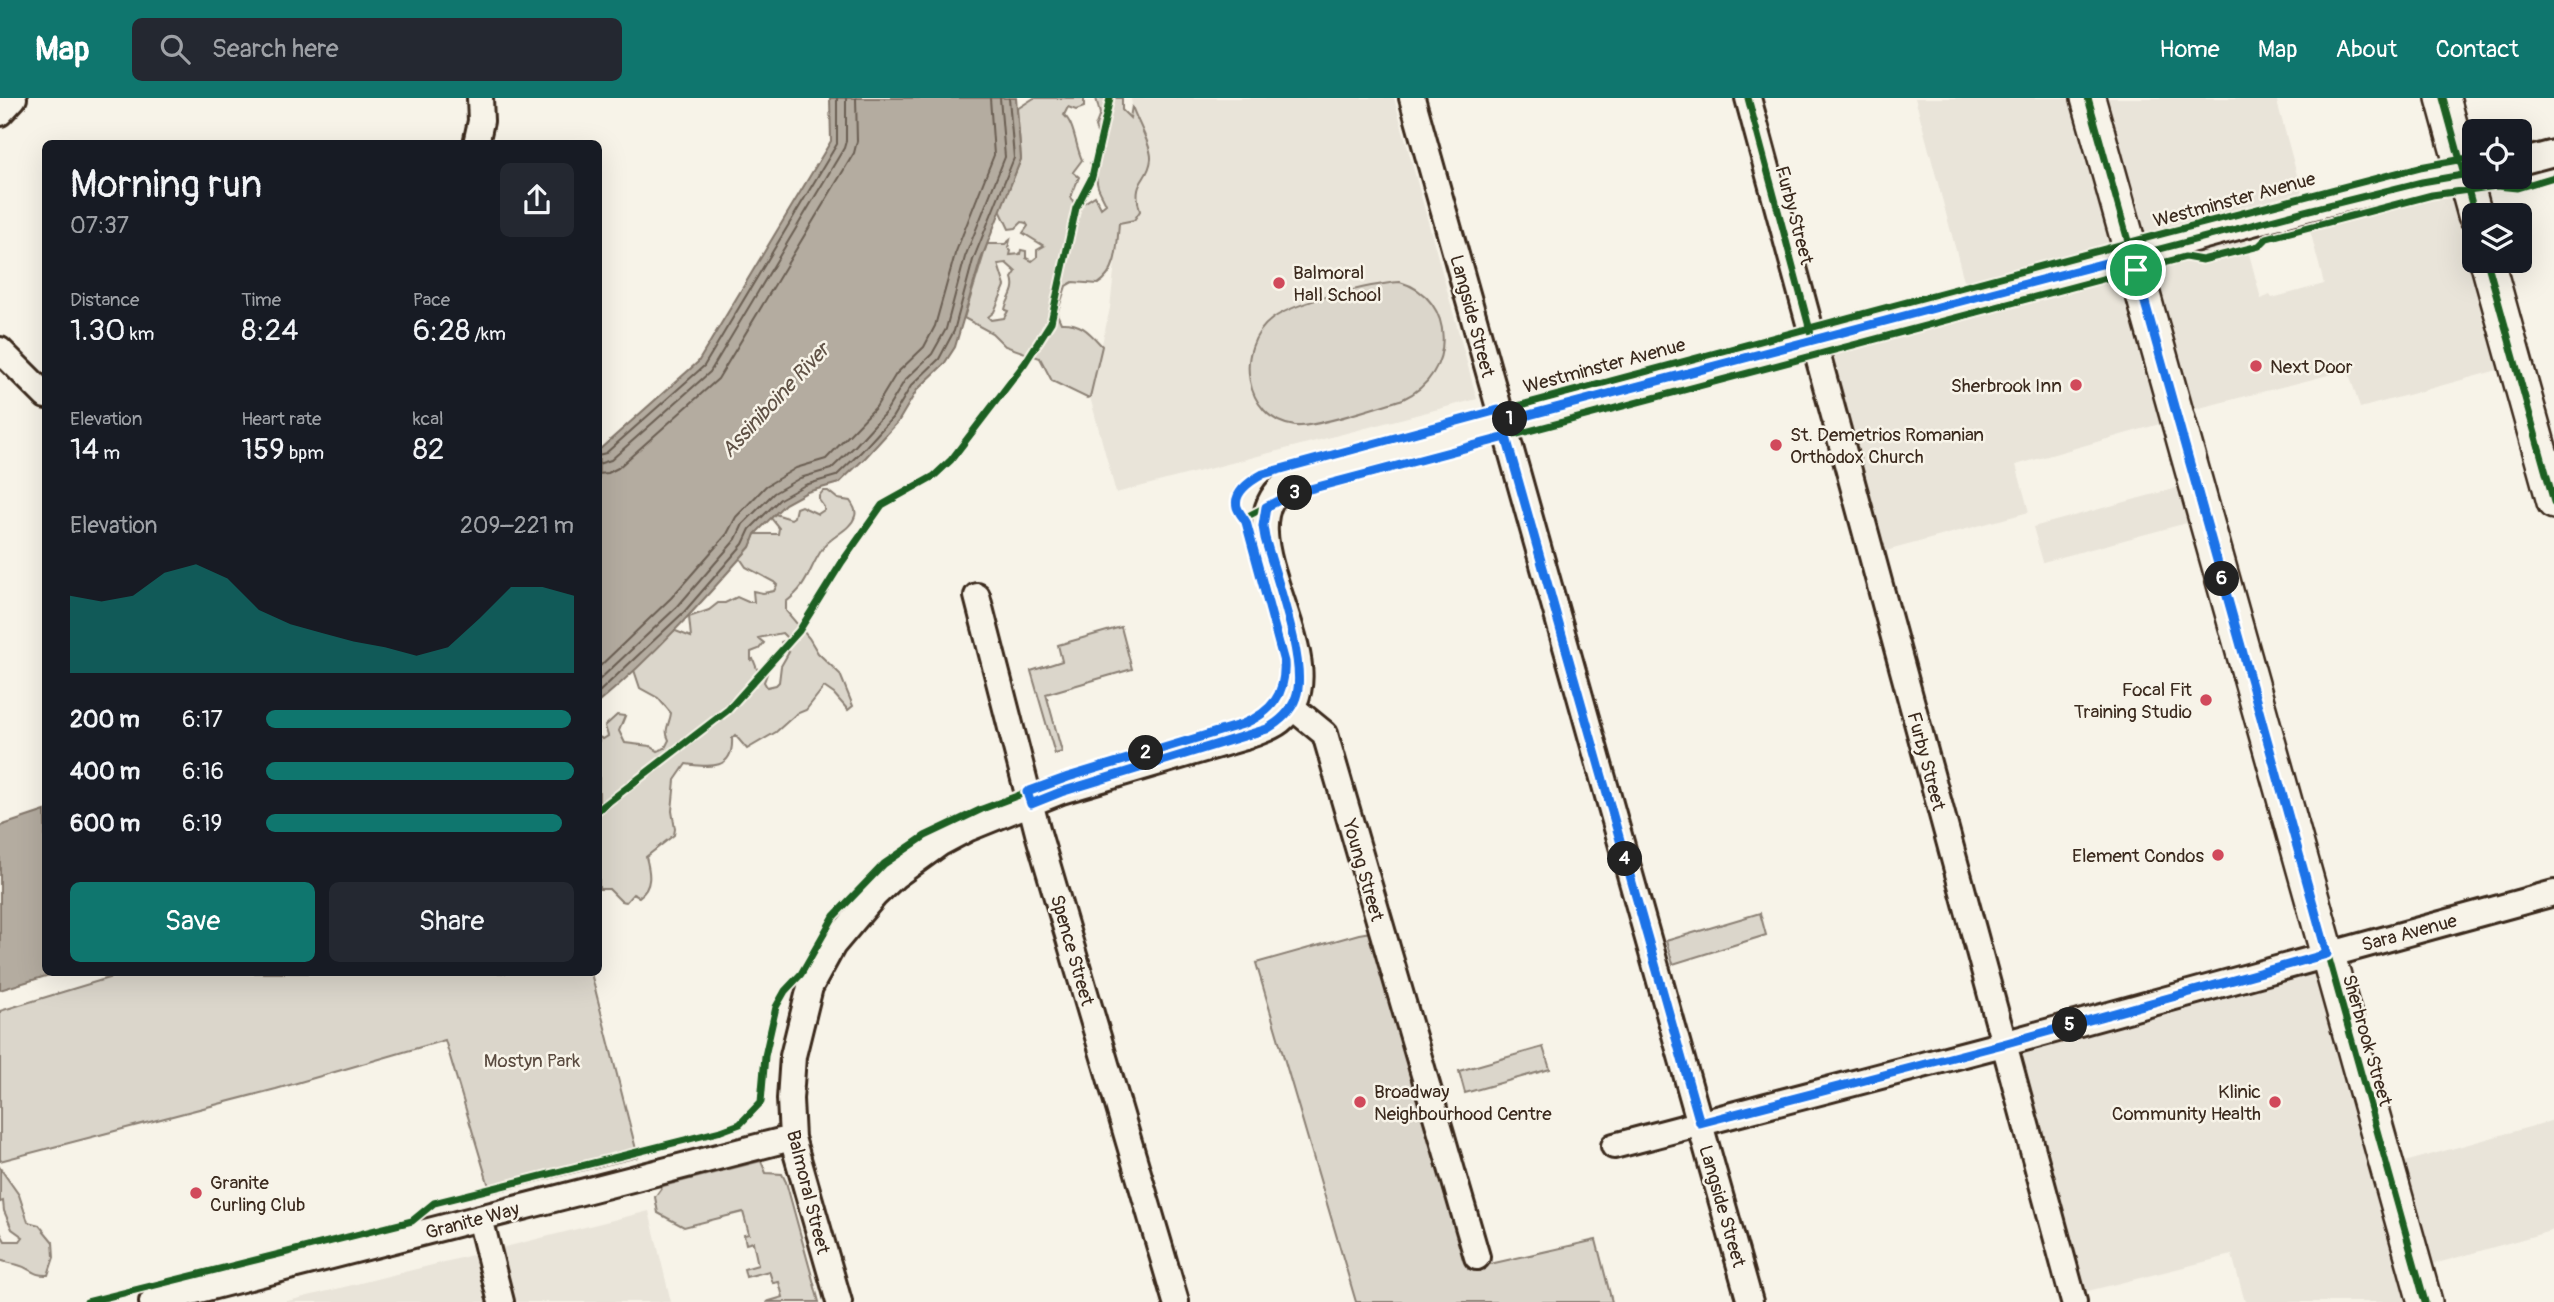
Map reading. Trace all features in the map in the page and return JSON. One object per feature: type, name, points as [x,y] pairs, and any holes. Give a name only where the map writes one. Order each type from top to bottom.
[{"type":"main road","name":"Sherbrook Street","points":[[2088,98],[2425,1302]]},
{"type":"main road","points":[[2443,98],[2462,153]]},
{"type":"main road","points":[[2491,273],[2549,468],[2554,502]]},
{"type":"street","points":[[0,113],[14,98]]},
{"type":"street","points":[[477,140],[481,121],[480,98]]},
{"type":"street","name":"Langside Street","points":[[1412,98],[1750,1302]]},
{"type":"street","name":"Furby Street","points":[[1748,98],[2074,1302]]},
{"type":"street","points":[[2532,159],[2554,153]]},
{"type":"street","name":"Westminster Avenue","points":[[1292,707],[1299,686],[1298,664],[1263,526],[1266,507],[1272,495],[1294,478],[2305,211],[2462,175]]},
{"type":"street","points":[[0,350],[42,392]]},
{"type":"street","name":"Spence Street","points":[[977,596],[1031,804],[1176,1302]]},
{"type":"street","name":"Balmoral Street","points":[[839,1302],[792,1138],[790,1099],[793,1056],[810,987],[833,945],[875,895],[916,859],[969,828],[1061,792],[1267,729],[1282,720],[1292,707]]},
{"type":"street","name":"Young Street","points":[[1292,707],[1325,734],[1477,1257]]},
{"type":"street","name":"Sara Avenue","points":[[1614,1146],[2003,1044],[2554,892]]},
{"type":"street","name":"Granite Way","points":[[152,1302],[792,1138]]},
{"type":"street","points":[[480,1218],[501,1302]]},
{"type":"shaded area","name":"Balmoral Hall School","points":[[1131,98],[1394,98],[1477,399],[1116,493],[1090,397],[1110,308]]},
{"type":"shaded area","points":[[1915,98],[2276,98],[2303,197],[2462,174],[2462,189],[2467,189],[2471,203],[2462,203],[2462,273],[2479,273],[2516,365],[2360,408],[2348,370],[2176,414],[2177,419],[2016,465],[2029,512],[1871,555],[1812,340],[1969,299]],"holes":[[[2305,211],[2324,284],[2272,298],[2270,295],[2261,299],[2242,227]]]},
{"type":"shaded area","points":[[2195,483],[2205,518],[2043,562],[2033,527]]},
{"type":"shaded area","points":[[2327,954],[2387,1167],[2554,1120],[2554,1230],[2416,1269],[2425,1302],[2245,1302],[2232,1255],[2072,1295],[2003,1044]]},
{"type":"shaded area","points":[[649,1211],[671,1302],[284,1302]]},
{"type":"green space","points":[[1034,98],[1084,98],[1084,107],[1076,110],[1068,107],[1064,115],[1070,124],[1082,160],[1073,172],[1079,177],[1071,197],[1076,208],[1095,196],[1101,208],[1106,204],[1098,186],[1097,173],[1090,163],[1103,150],[1095,127],[1100,114],[1096,98],[1122,98],[1122,110],[1130,118],[1132,106],[1151,154],[1150,167],[1139,187],[1140,211],[1134,220],[1119,223],[1113,265],[1105,279],[1098,284],[1073,282],[1066,286],[1057,314],[1061,323],[1079,326],[1102,346],[1090,397],[1087,398],[1052,381],[1040,358],[1005,346],[992,333],[964,318],[987,244],[1005,244],[1010,240],[1010,255],[1020,254],[1021,250],[1026,251],[1026,258],[1032,261],[1037,257],[1037,250],[1044,246],[1023,233],[1028,226],[1026,223],[1022,222],[1016,228],[1009,229],[1000,210],[1021,159],[1017,109]],"holes":[[[1006,263],[1016,272],[1012,278],[1013,287],[1005,310],[1008,311],[1004,318],[991,320],[988,317],[994,312],[1005,286],[998,264]]]},
{"type":"green space","points":[[1400,282],[1418,291],[1432,304],[1440,320],[1443,338],[1441,356],[1433,373],[1421,388],[1403,399],[1304,426],[1278,421],[1264,410],[1255,396],[1249,363],[1252,347],[1260,331],[1272,319],[1315,300]]},
{"type":"green space","points":[[823,491],[828,491],[838,499],[850,501],[855,516],[849,525],[823,548],[804,582],[786,602],[786,611],[818,653],[840,674],[853,706],[848,710],[824,687],[806,710],[796,714],[776,732],[747,749],[735,735],[732,738],[732,749],[724,762],[711,766],[686,764],[675,780],[672,811],[674,835],[646,857],[649,868],[647,889],[639,897],[633,894],[626,902],[621,901],[609,889],[602,889],[602,738],[608,736],[605,726],[617,715],[625,716],[619,731],[625,743],[650,746],[658,751],[665,748],[669,740],[667,730],[671,713],[658,698],[640,688],[634,670],[673,630],[691,637],[689,617],[737,597],[754,602],[753,591],[774,591],[777,585],[774,582],[746,567],[740,558],[750,547],[755,534],[778,534],[779,528],[771,518],[775,514],[791,519],[796,508],[801,506],[818,514],[824,510],[819,500]],"holes":[[[782,633],[788,639],[781,642],[782,650],[789,652],[781,666],[779,682],[767,687],[764,682],[767,674],[759,674],[753,659],[751,660],[751,652],[764,643],[758,638]]]},
{"type":"green space","points":[[1121,627],[1132,669],[1046,694],[1062,752],[1055,754],[1031,671],[1062,661],[1058,645]]},
{"type":"green space","points":[[1760,913],[1766,935],[1673,964],[1666,941]]},
{"type":"green space","name":"Broadway Neighbourhood Centre","points":[[1377,931],[1468,1269],[1596,1240],[1612,1302],[1356,1302],[1256,963]]},
{"type":"green space","name":"Mostyn Park","points":[[115,976],[592,976],[638,1157],[491,1193],[445,1040],[276,1089],[0,1161],[0,1011]]},
{"type":"green space","points":[[1543,1047],[1550,1069],[1465,1093],[1459,1071]]},
{"type":"green space","points":[[761,1161],[766,1173],[782,1174],[786,1182],[819,1302],[766,1302],[783,1297],[779,1282],[773,1283],[769,1271],[746,1277],[744,1269],[758,1265],[753,1242],[746,1244],[744,1235],[749,1234],[743,1212],[684,1227],[658,1213],[655,1197],[663,1186]]},
{"type":"green space","points":[[0,1168],[19,1195],[28,1222],[39,1225],[53,1242],[54,1257],[48,1275],[0,1260],[0,1232],[5,1241],[20,1241],[23,1237],[12,1229],[4,1211],[3,1201],[0,1202]]},
{"type":"water","name":"Assiniboine River","points":[[830,98],[1016,98],[1021,159],[980,262],[955,347],[944,364],[917,390],[898,422],[866,457],[839,483],[807,492],[785,504],[755,534],[750,547],[677,628],[602,699],[602,447],[698,362],[831,141]]},
{"type":"water","points":[[42,812],[42,976],[46,976],[0,990],[0,826]]},
{"type":"cycle path","points":[[602,807],[728,710],[799,631],[882,505],[934,476],[951,460],[1025,363],[1051,322],[1076,208],[1092,177],[1110,98]]},
{"type":"cycle path","points":[[1748,98],[1812,338]]},
{"type":"cycle path","points":[[2088,98],[2425,1302]]},
{"type":"cycle path","points":[[2443,98],[2472,203]]},
{"type":"cycle path","points":[[87,1302],[412,1221],[434,1203],[740,1124],[761,1102],[765,1056],[776,1007],[785,991],[801,974],[834,916],[884,864],[925,836],[982,809],[1068,777],[1254,720],[1271,708],[1284,684],[1284,662],[1246,522],[1237,502],[1244,487],[1263,474],[2165,233],[2420,167],[2462,159]]},
{"type":"cycle path","points":[[1812,340],[2305,211],[2422,182],[2462,175]]},
{"type":"cycle path","points":[[1244,518],[1291,494],[2185,257],[2202,260],[2259,246],[2267,238],[2432,195],[2497,186],[2517,188],[2554,177]]},
{"type":"cycle path","points":[[2490,273],[2554,502]]},
{"type":"place","name":"Balmoral Hall School","points":[[1279,283]]},
{"type":"place","name":"Next Door","points":[[2256,366]]},
{"type":"place","name":"Sherbrook Inn","points":[[2076,385]]},
{"type":"place","name":"St. Demetrios Romanian Orthodox Church","points":[[1776,445]]},
{"type":"place","name":"Focal Fit Training Studio","points":[[2206,700]]},
{"type":"place","name":"Element Condos","points":[[2218,855]]},
{"type":"place","name":"Broadway Neighbourhood Centre","points":[[1360,1102]]},
{"type":"place","name":"Klinic Community Health","points":[[2275,1102]]},
{"type":"place","name":"Granite Curling Club","points":[[196,1193]]},
{"type":"route","points":[[2132,256],[2136,270],[2327,954],[2003,1044],[1700,1123],[1506,437],[1291,494],[1266,507],[1263,526],[1265,538],[1293,642],[1299,675],[1297,696],[1282,720],[1245,737],[1061,792],[1031,804],[1027,792],[1243,724],[1263,715],[1277,700],[1284,684],[1284,662],[1246,522],[1237,510],[1237,499],[1245,486],[1263,474],[1498,410],[1502,422],[2132,256]]}]
